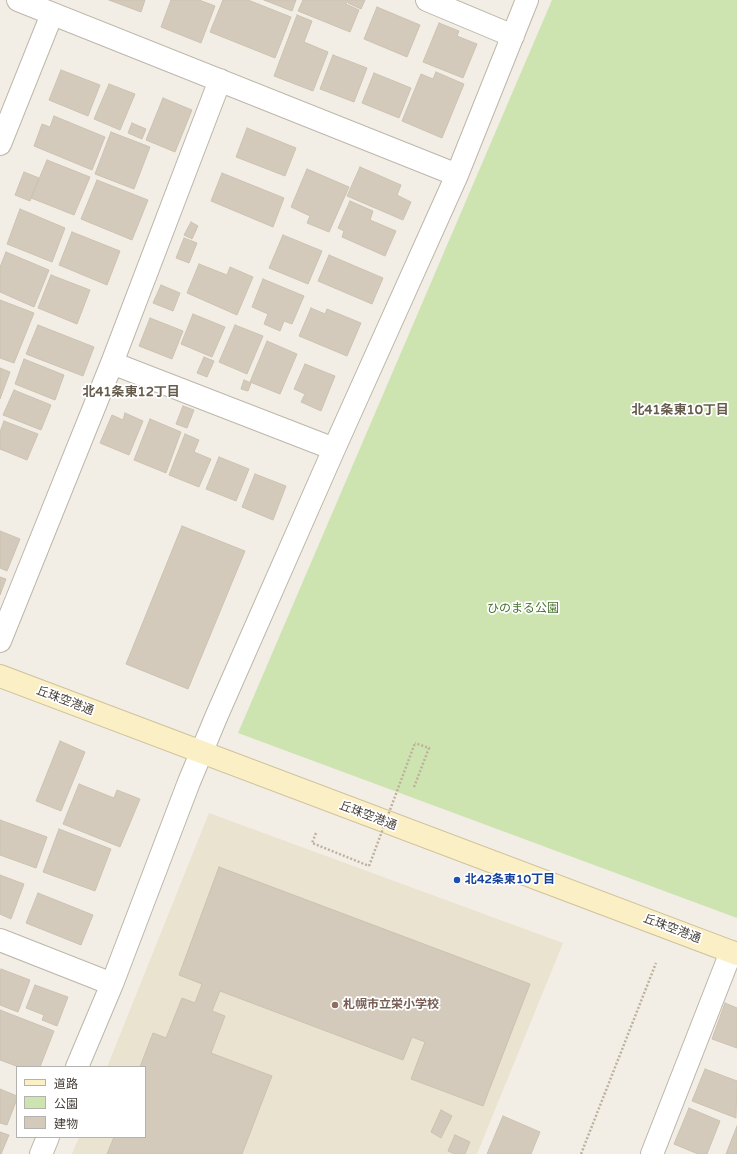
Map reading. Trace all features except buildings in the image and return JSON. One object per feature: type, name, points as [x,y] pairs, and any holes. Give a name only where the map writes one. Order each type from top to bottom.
[{"type":"main road","name":"丘珠空港通","points":[[0,676],[734,953]]},
{"type":"street","points":[[18,0],[457,175]]},
{"type":"street","points":[[427,0],[513,36]]},
{"type":"street","points":[[77,1066],[112,984],[202,753],[334,449],[457,175],[527,0]]},
{"type":"street","points":[[0,144],[52,14]]},
{"type":"street","points":[[0,641],[112,362],[220,80]]},
{"type":"street","points":[[112,362],[334,449]]},
{"type":"street","points":[[0,940],[112,984]]},
{"type":"street","points":[[652,1154],[734,953]]},
{"type":"street","points":[[41,1154],[48,1138]]},
{"type":"path","points":[[316,833],[312,843],[369,866],[415,742],[429,748],[414,787]]},
{"type":"path","points":[[581,1154],[656,962]]},
{"type":"shaded area","name":"札幌市立栄小学校","points":[[209,813],[563,943],[477,1154],[72,1154],[79,1138],[146,1138],[146,1066],[107,1066]]},
{"type":"green space","name":"ひのまる公園","points":[[552,0],[737,0],[737,918],[238,733]]},
{"type":"place","name":"北42条東10丁目","points":[[457,880]]},
{"type":"place","name":"札幌市立栄小学校","points":[[335,1005]]},
{"type":"district","name":"北41条東12丁目","points":[[131,393]]},
{"type":"district","name":"北41条東10丁目","points":[[680,411]]}]
